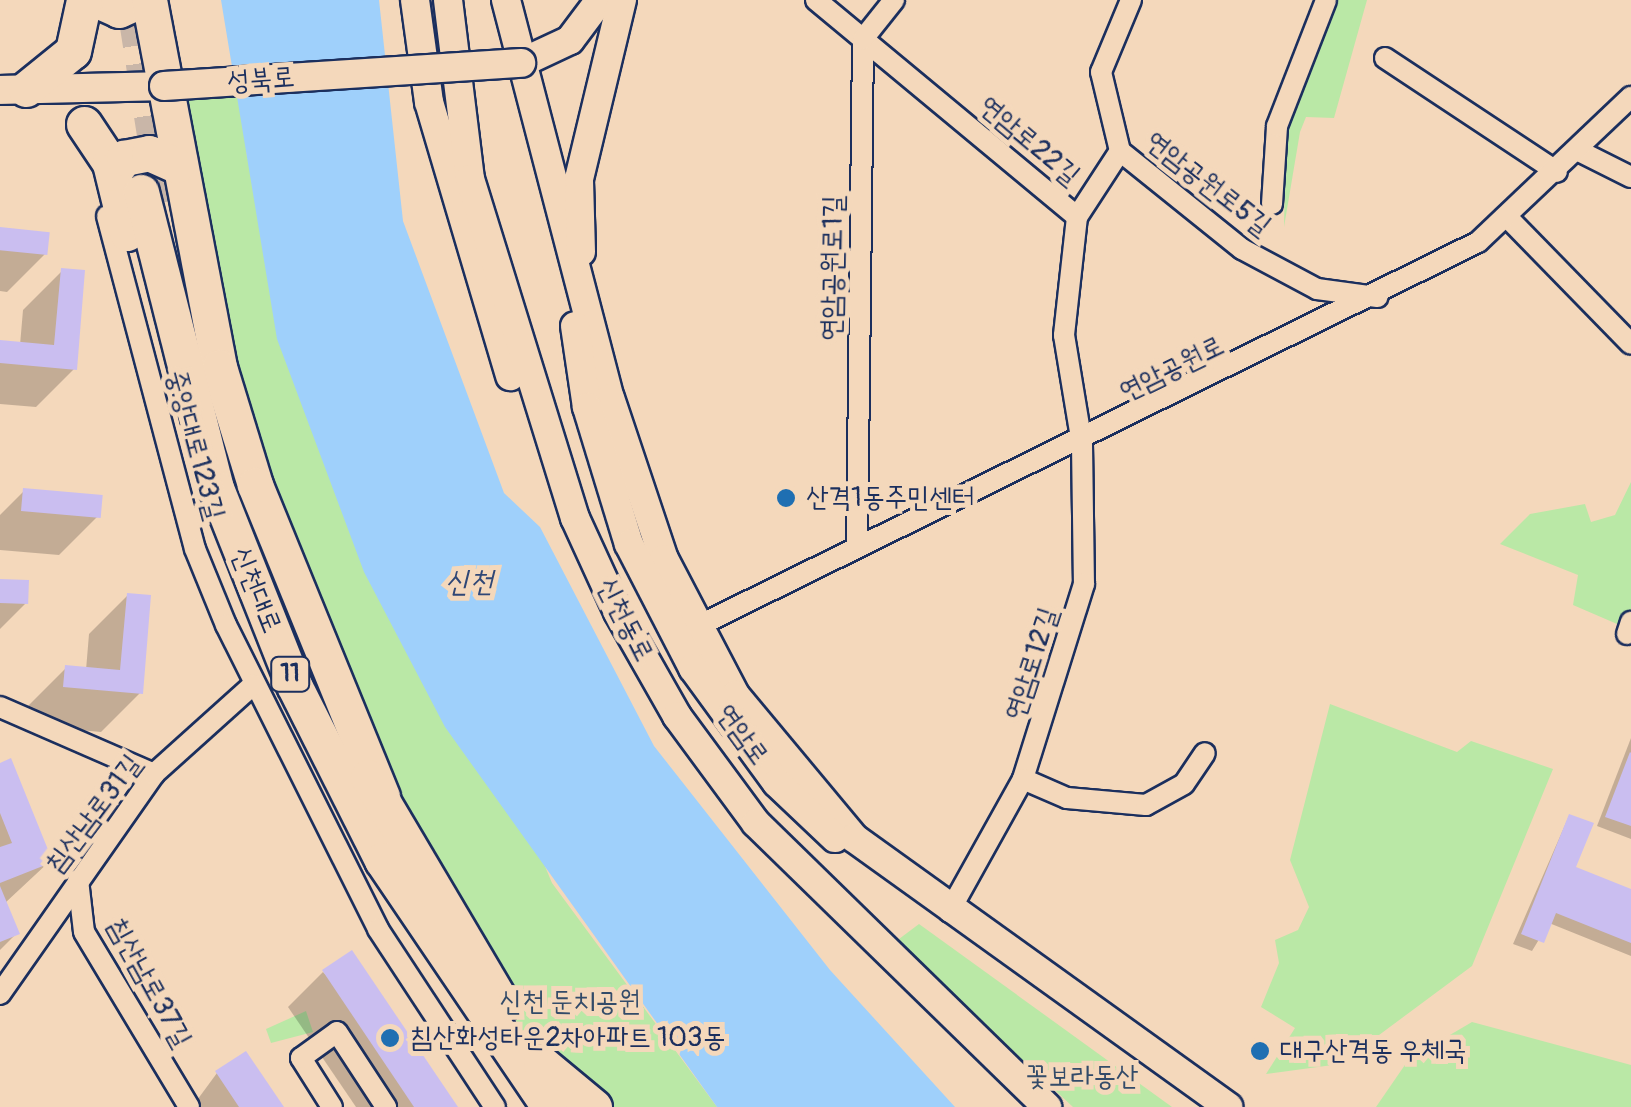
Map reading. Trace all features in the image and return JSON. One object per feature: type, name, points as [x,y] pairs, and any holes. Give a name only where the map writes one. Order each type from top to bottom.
[{"type":"highway","points":[[13,90],[70,75],[84,0]]},
{"type":"highway","points":[[97,0],[119,10],[140,0]]},
{"type":"highway","points":[[149,0],[176,165],[219,367],[255,485],[389,847]]},
{"type":"highway","points":[[84,124],[140,189]]},
{"type":"highway","points":[[176,165],[148,153],[124,158],[140,189],[178,426],[225,562],[334,796],[389,847]]},
{"type":"highway","name":"신천대로","points":[[140,189],[285,615],[389,847],[548,1107]]},
{"type":"highway","name":"신천대로","points":[[389,847],[573,1107]]},
{"type":"highway","points":[[540,1063],[594,1107]]},
{"type":"main road","name":"신천동로","points":[[415,0],[429,102],[473,260],[598,616],[726,816],[1022,1107]]},
{"type":"main road","name":"신천동로","points":[[448,0],[480,216],[575,518],[618,612],[677,716],[756,823],[1047,1107]]},
{"type":"main road","points":[[506,0],[582,294]]},
{"type":"main road","points":[[521,63],[570,40],[600,0]]},
{"type":"main road","points":[[582,294],[579,179],[622,0]]},
{"type":"main road","name":"성북로","points":[[70,75],[164,86],[521,63]]},
{"type":"main road","name":"연암로","points":[[555,200],[587,406],[629,544],[714,697],[777,783],[880,881],[1057,1003],[1195,1083]]},
{"type":"main road","name":"연암로","points":[[582,294],[694,628],[735,695],[854,838],[949,912],[1228,1107]]},
{"type":"street","name":"중앙대로123길","points":[[64,0],[70,75],[195,550],[253,685],[378,928],[495,1107]]},
{"type":"street","points":[[519,0],[521,63]]},
{"type":"street","name":"연암로22길","points":[[816,0],[1077,217],[1064,336],[1082,444]]},
{"type":"street","points":[[863,39],[894,0]]},
{"type":"street","name":"연암공원로5길","points":[[1122,0],[1101,72],[1120,151],[1242,250],[1317,289],[1377,298]]},
{"type":"street","name":"연암공원로5길","points":[[1113,32],[1131,0]]},
{"type":"street","points":[[1272,204],[1277,126],[1326,0]]},
{"type":"street","name":"연암공원로1길","points":[[857,548],[863,39]]},
{"type":"street","points":[[1385,58],[1557,172]]},
{"type":"street","name":"연암공원로","points":[[694,628],[1082,444],[1377,298],[1507,216],[1631,97]]},
{"type":"street","points":[[1077,217],[1120,151]]},
{"type":"street","points":[[1579,151],[1631,177]]},
{"type":"street","points":[[1507,216],[1631,344]]},
{"type":"street","name":"연암로12길","points":[[949,912],[1023,779],[1084,584],[1082,444]]},
{"type":"street","name":"침산남로31길","points":[[0,994],[154,774],[253,685]]},
{"type":"street","points":[[0,707],[154,774]]},
{"type":"street","points":[[1023,779],[1080,800],[1146,805],[1184,784],[1205,753]]},
{"type":"street","name":"침산남로37길","points":[[78,880],[84,932],[189,1107]]},
{"type":"street","points":[[332,1107],[301,1058],[337,1032],[386,1107]]},
{"type":"green space","points":[[1336,0],[1367,0],[1334,118],[1306,117],[1300,132],[1284,227],[1286,130]]},
{"type":"green space","name":"신천 둔치공원","points":[[241,92],[247,157],[552,883],[717,1107],[582,1107],[521,1029],[383,797],[262,482],[167,98]]},
{"type":"green space","points":[[1631,482],[1631,630],[1573,605],[1578,575],[1500,544],[1530,514],[1585,504],[1591,522],[1615,515]]},
{"type":"green space","points":[[1330,704],[1457,752],[1471,741],[1553,769],[1472,966],[1340,1064],[1266,1074],[1295,1028],[1261,1007],[1279,963],[1275,940],[1298,930],[1309,907],[1290,860]]},
{"type":"green space","name":"꽃보라동산","points":[[919,924],[1172,1107],[1073,1107],[895,942]]},
{"type":"green space","points":[[306,1011],[313,1032],[271,1043],[266,1029]]},
{"type":"green space","points":[[1472,1022],[1631,1065],[1631,1107],[1376,1107],[1409,1059]]},
{"type":"water","name":"신천","points":[[221,0],[379,0],[403,221],[504,493],[540,527],[654,746],[830,970],[955,1107],[717,1107],[445,727],[364,572],[277,339]]},
{"type":"building","points":[[0,227],[50,232],[47,255],[0,250]]},
{"type":"building","points":[[61,268],[85,270],[77,370],[0,363],[0,340],[54,345]]},
{"type":"building","points":[[23,488],[103,495],[101,518],[21,511]]},
{"type":"building","points":[[0,579],[29,580],[28,604],[0,603]]},
{"type":"building","points":[[127,593],[151,595],[143,694],[63,687],[65,665],[120,670]]},
{"type":"building","points":[[1631,753],[1631,826],[1605,817]]},
{"type":"building","points":[[11,758],[53,862],[0,883],[0,847],[12,843],[0,813],[0,763]]},
{"type":"building","points":[[1569,814],[1594,823],[1576,867],[1631,889],[1631,943],[1556,913],[1544,943],[1521,934]]},
{"type":"building","points":[[0,886],[20,934],[0,942]]},
{"type":"building","name":"침산화성타운2차아파트 103동","points":[[352,950],[458,1107],[414,1107],[322,970]]},
{"type":"building","points":[[246,1051],[284,1107],[239,1107],[215,1071]]},
{"type":"tunnel","points":[[135,10],[165,202]]},
{"type":"place","name":"산격1동주민센터","points":[[786,498]]},
{"type":"place","name":"침산화성타운2차아파트 103동","points":[[390,1038]]},
{"type":"place","name":"대구산격동 우체국","points":[[1260,1051]]}]
